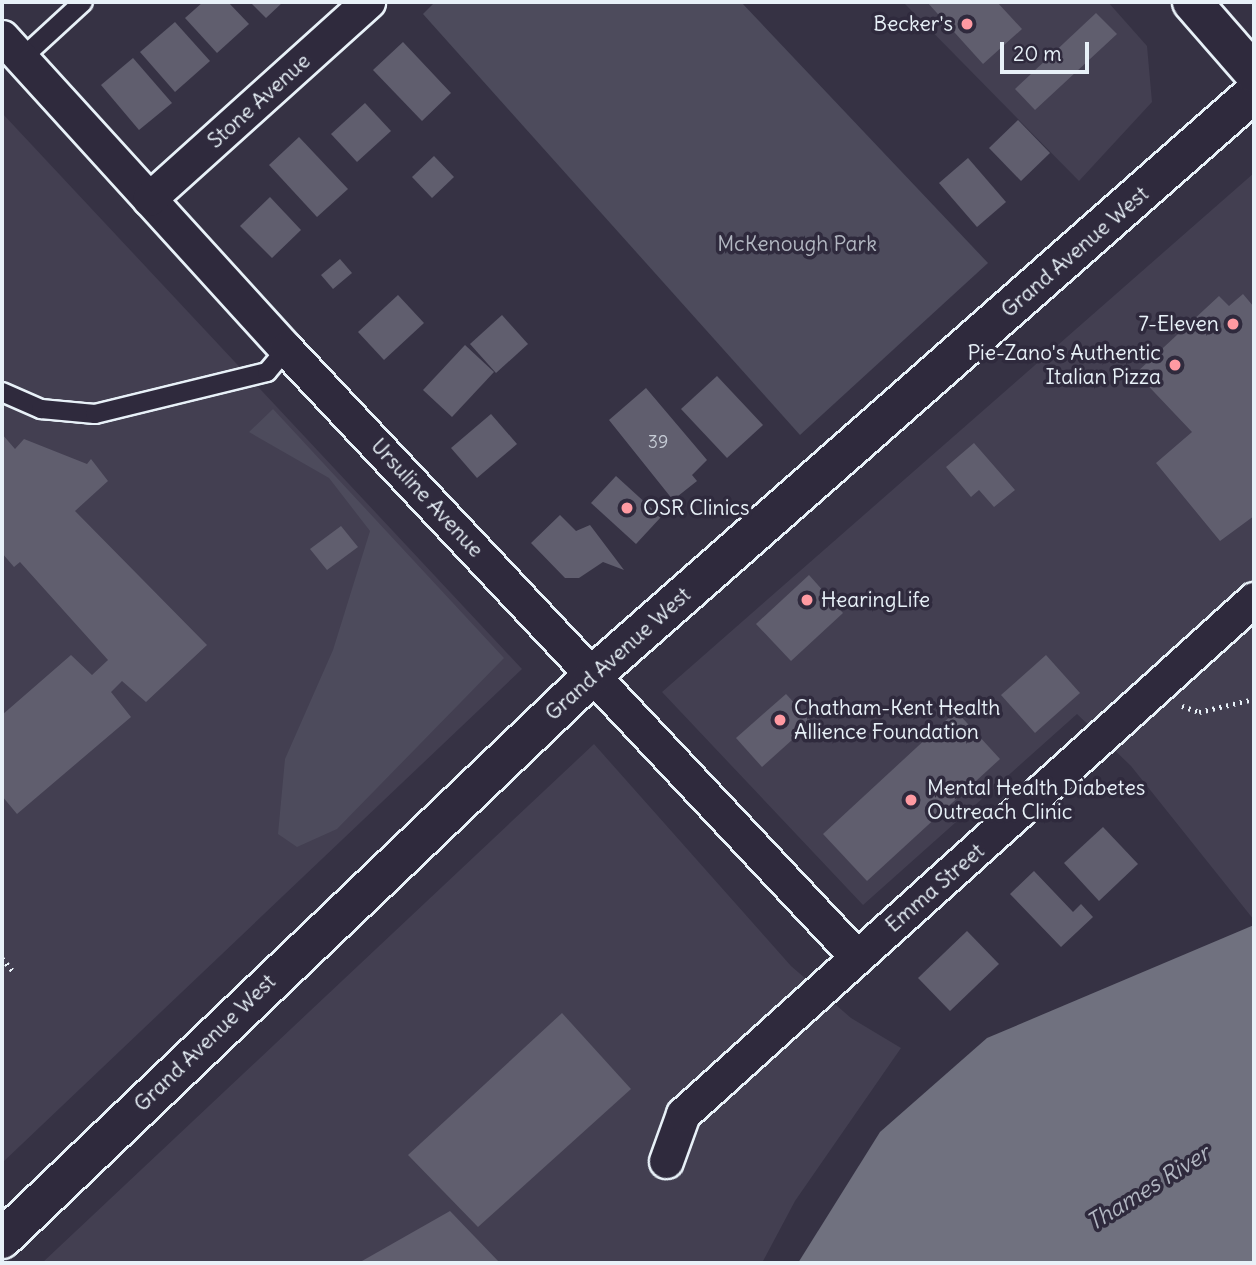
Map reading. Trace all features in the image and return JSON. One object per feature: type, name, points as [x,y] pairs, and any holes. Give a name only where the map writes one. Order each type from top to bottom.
[{"type":"main road","points":[[1192,2],[1254,73]]},
{"type":"main road","name":"Grand Avenue West","points":[[2,1239],[594,674],[1254,93]]},
{"type":"street","name":"Stone Avenue","points":[[149,199],[368,2]]},
{"type":"street","name":"Ursuline Avenue","points":[[12,48],[286,349],[856,956]]},
{"type":"street","name":"Emma Street","points":[[666,1161],[683,1114],[1254,599]]},
{"type":"lane","points":[[12,48],[83,2]]},
{"type":"lane","points":[[2,393],[41,410],[95,414],[267,372],[286,349]]},
{"type":"path","points":[[1149,693],[1199,712],[1254,699]]},
{"type":"path","points":[[2,958],[13,971]]},
{"type":"shaded area","points":[[903,2],[1108,2],[1147,46],[1152,102],[1079,181]]},
{"type":"shaded area","points":[[2,113],[522,669],[2,1163]]},
{"type":"shaded area","points":[[1254,173],[1254,920],[1131,766],[1077,714],[863,905],[662,692]]},
{"type":"shaded area","points":[[594,744],[791,966],[851,1018],[901,1048],[795,1201],[762,1263],[42,1263]]},
{"type":"green space","name":"McKenough Park","points":[[435,2],[741,2],[988,263],[800,435],[423,14]]},
{"type":"green space","points":[[273,409],[504,658],[337,829],[297,847],[278,834],[285,759],[333,650],[370,531],[329,478],[249,432]]},
{"type":"water","name":"Thames River","points":[[1254,925],[1254,1263],[798,1263],[880,1132],[987,1038]]},
{"type":"building","points":[[203,2],[228,2],[249,24],[217,53],[185,18]]},
{"type":"building","points":[[250,2],[283,2],[266,18]]},
{"type":"building","points":[[927,2],[997,2],[1022,29],[983,64]]},
{"type":"building","points":[[1096,13],[1117,34],[1035,110],[1015,89]]},
{"type":"building","points":[[175,22],[210,61],[175,92],[140,52]]},
{"type":"building","points":[[403,42],[451,93],[422,121],[373,70]]},
{"type":"building","points":[[133,58],[172,103],[139,130],[101,85]]},
{"type":"building","points":[[365,103],[391,131],[357,162],[331,134]]},
{"type":"building","points":[[1018,120],[1050,153],[1021,181],[989,148]]},
{"type":"building","points":[[299,137],[348,189],[317,217],[269,165]]},
{"type":"building","points":[[434,156],[454,177],[432,198],[412,177]]},
{"type":"building","points":[[968,158],[1006,202],[977,227],[939,183]]},
{"type":"building","points":[[270,197],[301,230],[272,258],[240,226]]},
{"type":"building","points":[[340,259],[352,273],[333,289],[321,275]]},
{"type":"building","points":[[1243,294],[1254,307],[1254,516],[1220,541],[1156,463],[1192,432],[1136,373],[1219,296],[1229,306]]},
{"type":"building","points":[[398,295],[424,323],[384,360],[358,332]]},
{"type":"building","points":[[502,315],[528,344],[496,373],[470,344]]},
{"type":"building","points":[[465,345],[494,372],[452,417],[423,390]]},
{"type":"building","points":[[717,376],[763,425],[727,458],[681,409]]},
{"type":"building","points":[[646,388],[707,460],[692,475],[697,481],[673,500],[609,420]]},
{"type":"building","points":[[491,414],[517,444],[477,478],[451,448]]},
{"type":"building","points":[[2,434],[15,449],[24,439],[87,464],[91,459],[108,481],[75,511],[207,645],[146,702],[122,681],[111,692],[131,717],[17,814],[2,796],[2,715],[71,655],[92,675],[108,660],[20,562],[14,567],[2,553]]},
{"type":"building","points":[[974,443],[1015,490],[994,507],[979,490],[971,497],[946,467]]},
{"type":"building","points":[[616,476],[661,517],[636,544],[591,503]]},
{"type":"building","points":[[560,515],[576,531],[590,525],[624,570],[603,562],[579,578],[565,578],[531,543]]},
{"type":"building","points":[[341,526],[358,547],[327,570],[310,549]]},
{"type":"building","points":[[809,575],[843,613],[791,661],[756,624]]},
{"type":"building","points":[[1046,655],[1080,693],[1035,733],[1001,695]]},
{"type":"building","points":[[786,694],[812,722],[762,767],[736,738]]},
{"type":"building","points":[[956,711],[1000,759],[867,881],[823,834]]},
{"type":"building","points":[[1103,827],[1138,864],[1099,901],[1064,863]]},
{"type":"building","points":[[1034,871],[1073,912],[1081,904],[1093,917],[1061,947],[1010,894]]},
{"type":"building","points":[[967,931],[999,964],[950,1011],[918,978]]},
{"type":"building","points":[[562,1013],[631,1089],[478,1227],[408,1155]]},
{"type":"building","points":[[450,1211],[500,1263],[359,1263],[362,1261]]},
{"type":"place","name":"Becker's","points":[[967,24]]},
{"type":"place","name":"7-Eleven","points":[[1233,324]]},
{"type":"place","name":"Pie-Zano's Authentic Italian Pizza","points":[[1175,365]]},
{"type":"place","name":"OSR Clinics","points":[[627,508]]},
{"type":"place","name":"HearingLife","points":[[807,600]]},
{"type":"place","name":"Chatham-Kent Health Allience Foundation","points":[[780,720]]},
{"type":"place","name":"Mental Health Diabetes Outreach Clinic","points":[[911,800]]}]
